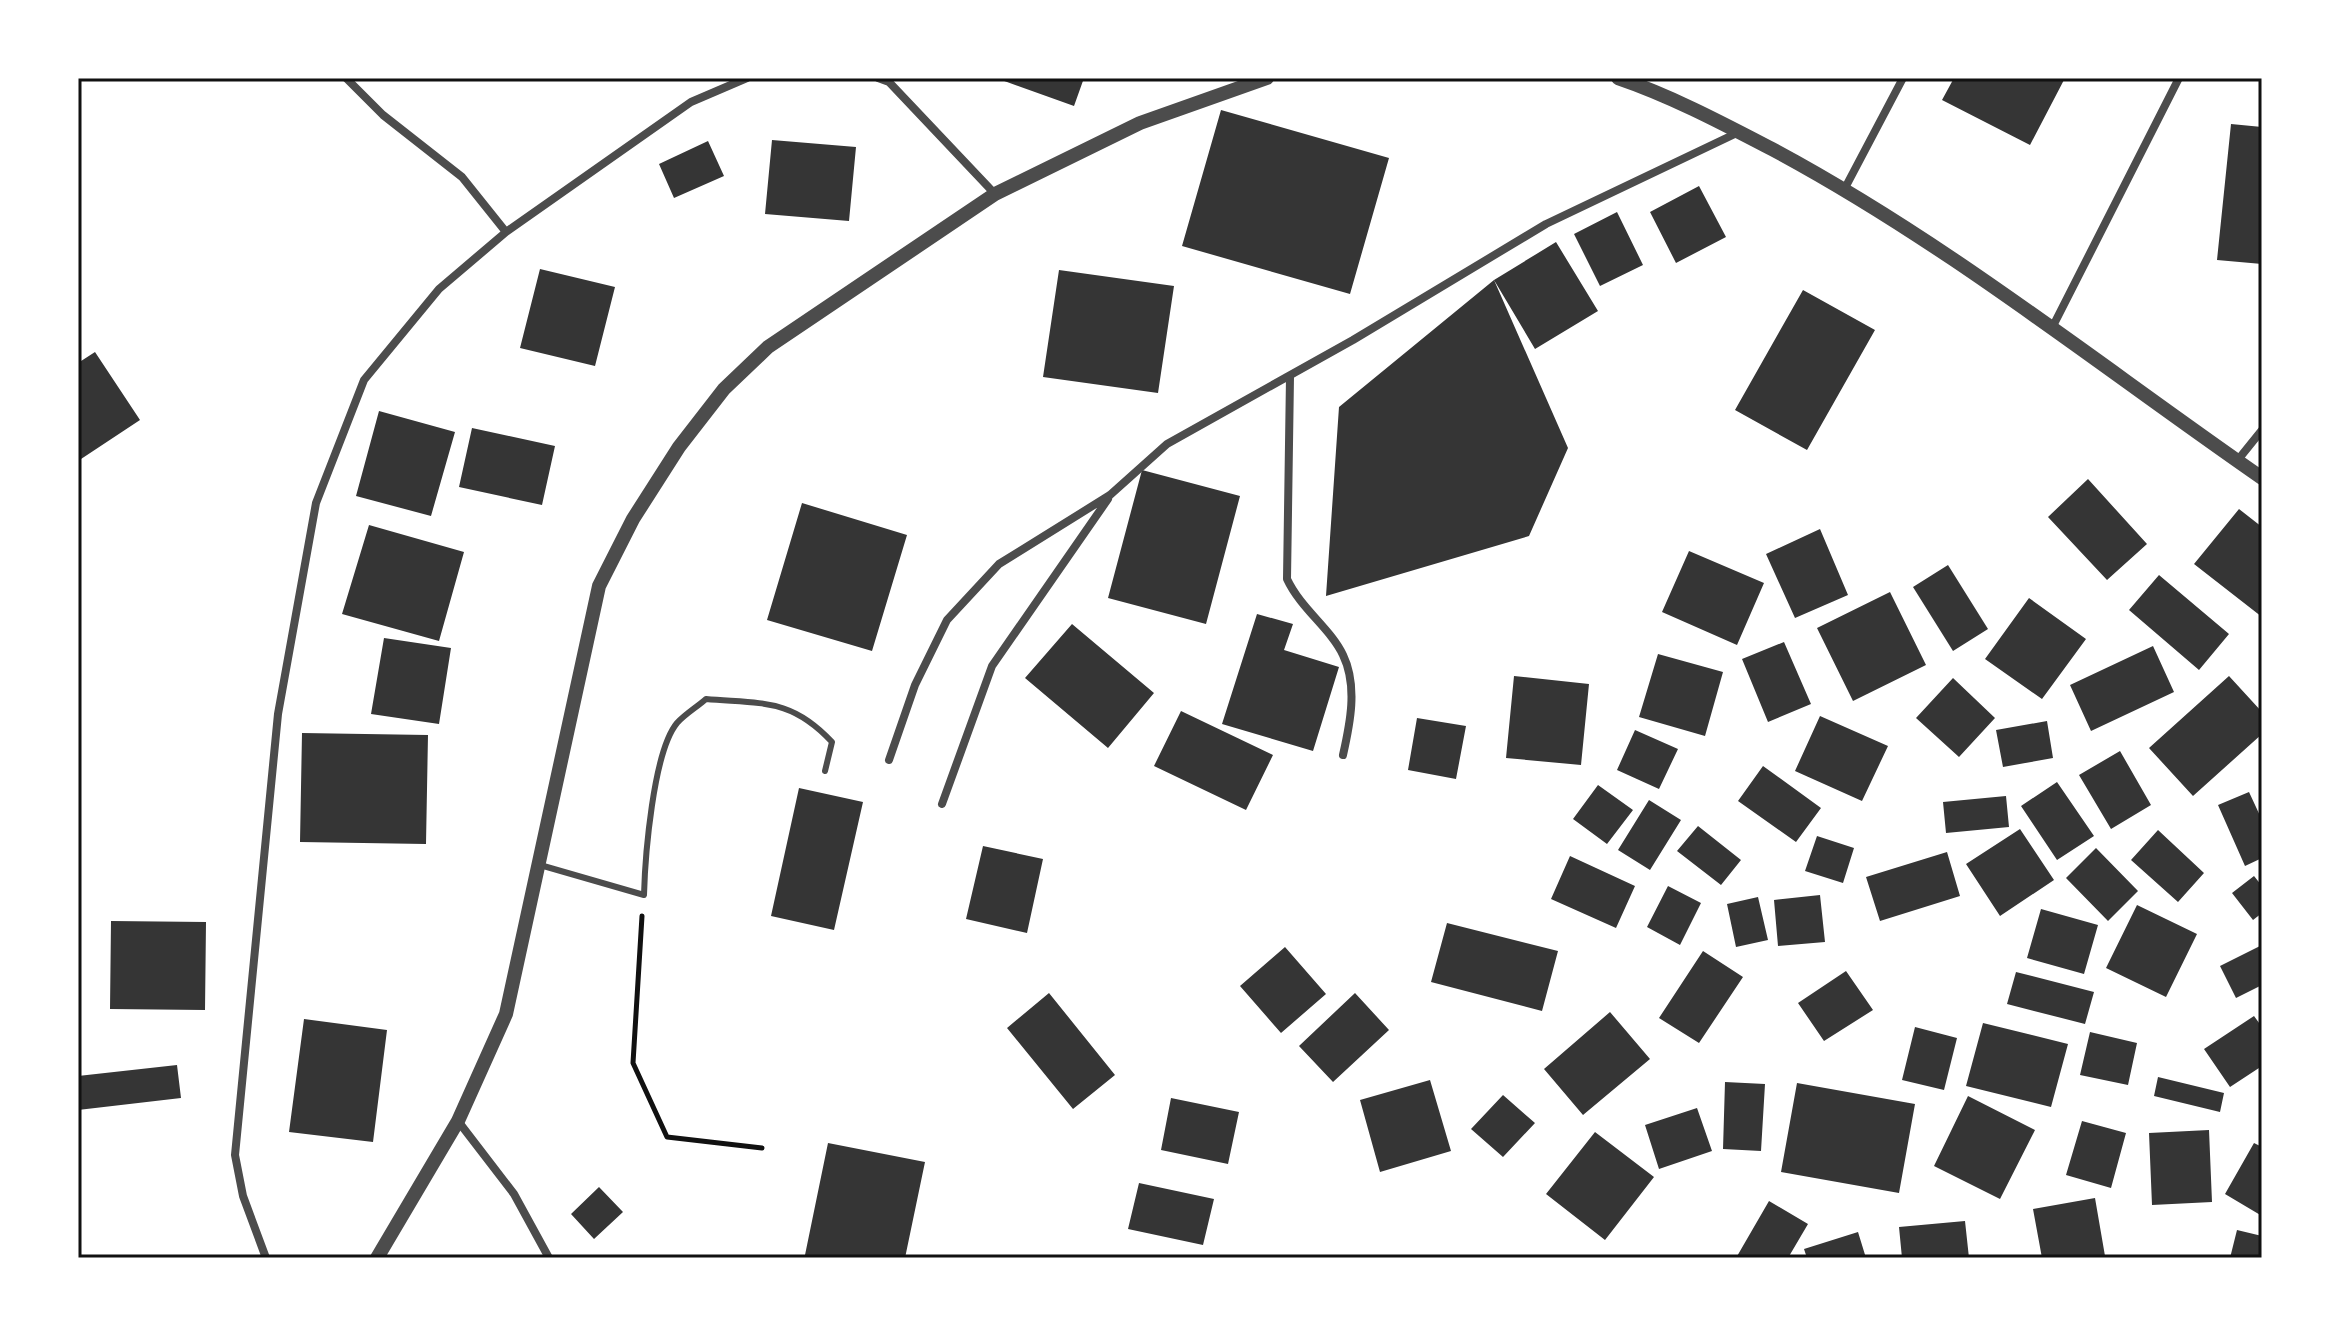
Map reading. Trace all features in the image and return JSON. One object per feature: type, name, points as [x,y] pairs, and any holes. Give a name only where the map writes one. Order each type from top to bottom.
[{"type":"street","points":[[346,78],[383,115],[462,177],[506,232]]},
{"type":"street","points":[[266,1258],[243,1196],[235,1155],[278,714],[316,503],[364,380],[439,289],[506,232],[691,102],[747,78]]},
{"type":"street","points":[[878,78],[889,82],[995,194]]},
{"type":"street","points":[[377,1258],[458,1121],[506,1014],[599,586],[633,519],[679,447],[724,389],[768,347],[995,194],[1140,123],[1267,78]]},
{"type":"street","points":[[1618,78],[1650,89],[1740,132],[1845,188],[2053,326],[2262,478]]},
{"type":"street","points":[[1845,188],[1903,78]]},
{"type":"street","points":[[2053,326],[2179,78]]},
{"type":"street","points":[[889,760],[915,685],[947,620],[999,564],[1110,495],[1167,444],[1290,377],[1546,224],[1740,132]]},
{"type":"street","points":[[1290,377],[1287,579],[1296,599],[1343,654],[1352,705],[1343,755]]},
{"type":"street","points":[[2237,461],[2262,430]]},
{"type":"street","points":[[942,804],[992,666],[1110,495]]},
{"type":"street","points":[[458,1121],[514,1194],[549,1258]]},
{"type":"lane","points":[[540,865],[644,895],[645,849],[663,757],[676,725],[706,699],[783,706],[813,722],[832,742],[825,771]]},
{"type":"path","points":[[644,895],[633,1063],[667,1137],[762,1148]]},
{"type":"building","points":[[996,78],[1084,78],[1074,106]]},
{"type":"building","points":[[1954,78],[2065,78],[2030,145],[1942,100]]},
{"type":"building","points":[[1221,110],[1389,158],[1350,294],[1182,246]]},
{"type":"building","points":[[2231,124],[2262,127],[2262,264],[2217,260]]},
{"type":"building","points":[[772,140],[856,147],[849,221],[765,214]]},
{"type":"building","points":[[708,141],[724,176],[674,198],[659,164]]},
{"type":"building","points":[[1699,186],[1726,237],[1676,263],[1650,212]]},
{"type":"building","points":[[1617,212],[1643,265],[1600,286],[1574,234]]},
{"type":"building","points":[[1556,242],[1598,311],[1535,349],[1494,280]]},
{"type":"building","points":[[540,269],[615,287],[595,366],[520,348]]},
{"type":"building","points":[[1059,270],[1174,286],[1158,393],[1043,377]]},
{"type":"building","points":[[1494,280],[1568,448],[1529,536],[1326,596],[1339,407]]},
{"type":"building","points":[[1803,290],[1875,330],[1807,450],[1735,410]]},
{"type":"building","points":[[95,352],[140,420],[78,461],[78,363]]},
{"type":"building","points":[[379,411],[455,432],[431,516],[356,496]]},
{"type":"building","points":[[472,428],[555,446],[542,505],[459,487]]},
{"type":"building","points":[[1142,470],[1240,496],[1206,624],[1108,598]]},
{"type":"building","points":[[2088,479],[2147,544],[2107,580],[2048,517]]},
{"type":"building","points":[[802,503],[907,535],[872,651],[767,620]]},
{"type":"building","points":[[2239,509],[2262,527],[2262,617],[2194,564]]},
{"type":"building","points":[[369,525],[464,552],[439,641],[342,614]]},
{"type":"building","points":[[1820,529],[1848,595],[1795,618],[1766,554]]},
{"type":"building","points":[[1689,551],[1764,583],[1737,645],[1662,612]]},
{"type":"building","points":[[1948,565],[1988,629],[1953,651],[1913,587]]},
{"type":"building","points":[[2159,575],[2229,634],[2199,670],[2129,610]]},
{"type":"building","points":[[1890,592],[1926,665],[1853,701],[1817,628]]},
{"type":"building","points":[[2029,598],[2086,639],[2042,699],[1985,659]]},
{"type":"building","points":[[1257,614],[1293,624],[1284,650],[1339,667],[1313,751],[1222,724]]},
{"type":"building","points":[[1072,624],[1154,693],[1108,748],[1025,678]]},
{"type":"building","points":[[384,638],[451,648],[439,724],[371,714]]},
{"type":"building","points":[[1784,642],[1811,704],[1768,722],[1742,659]]},
{"type":"building","points":[[2153,646],[2174,692],[2091,731],[2070,685]]},
{"type":"building","points":[[1658,654],[1723,672],[1705,736],[1639,717]]},
{"type":"building","points":[[1514,676],[1589,684],[1581,765],[1506,758]]},
{"type":"building","points":[[2229,676],[2262,712],[2262,734],[2193,796],[2149,748]]},
{"type":"building","points":[[1953,678],[1995,718],[1959,757],[1916,718]]},
{"type":"building","points":[[1181,711],[1273,755],[1246,810],[1154,766]]},
{"type":"building","points":[[1820,716],[1888,746],[1862,801],[1795,771]]},
{"type":"building","points":[[1417,718],[1466,726],[1456,779],[1408,770]]},
{"type":"building","points":[[2047,721],[2053,758],[2003,767],[1996,730]]},
{"type":"building","points":[[1635,730],[1678,749],[1659,789],[1617,770]]},
{"type":"building","points":[[302,733],[428,735],[426,844],[300,842]]},
{"type":"building","points":[[2120,751],[2151,805],[2111,829],[2079,775]]},
{"type":"building","points":[[1763,766],[1821,808],[1796,842],[1738,801]]},
{"type":"building","points":[[2057,782],[2094,836],[2057,860],[2021,806]]},
{"type":"building","points":[[1598,785],[1633,810],[1607,844],[1573,819]]},
{"type":"building","points":[[799,788],[863,802],[834,930],[771,916]]},
{"type":"building","points":[[2249,792],[2262,820],[2262,858],[2245,866],[2218,805]]},
{"type":"building","points":[[2006,796],[2009,827],[1946,833],[1943,802]]},
{"type":"building","points":[[1649,800],[1681,820],[1650,870],[1618,850]]},
{"type":"building","points":[[1698,826],[1741,860],[1721,885],[1677,851]]},
{"type":"building","points":[[2020,829],[2054,880],[2000,916],[1966,864]]},
{"type":"building","points":[[2158,830],[2204,873],[2178,902],[2131,860]]},
{"type":"building","points":[[1817,836],[1854,848],[1843,883],[1805,871]]},
{"type":"building","points":[[983,846],[1043,859],[1027,933],[966,919]]},
{"type":"building","points":[[2096,848],[2138,891],[2108,921],[2066,878]]},
{"type":"building","points":[[1947,852],[1960,896],[1880,921],[1866,877]]},
{"type":"building","points":[[1570,856],[1635,886],[1616,928],[1551,899]]},
{"type":"building","points":[[2254,876],[2262,886],[2262,913],[2253,920],[2232,893]]},
{"type":"building","points":[[1668,886],[1701,903],[1680,945],[1647,927]]},
{"type":"building","points":[[1820,895],[1825,942],[1778,946],[1774,900]]},
{"type":"building","points":[[1758,897],[1768,940],[1736,947],[1727,904]]},
{"type":"building","points":[[2137,905],[2197,934],[2166,997],[2106,968]]},
{"type":"building","points":[[2041,909],[2098,925],[2084,974],[2027,958]]},
{"type":"building","points":[[111,921],[206,922],[205,1010],[110,1009]]},
{"type":"building","points":[[1447,923],[1558,951],[1542,1011],[1431,982]]},
{"type":"building","points":[[2262,945],[2262,985],[2236,998],[2220,966]]},
{"type":"building","points":[[1285,947],[1326,994],[1281,1033],[1240,986]]},
{"type":"building","points":[[1703,951],[1743,977],[1699,1043],[1659,1018]]},
{"type":"building","points":[[1846,971],[1873,1010],[1824,1041],[1798,1003]]},
{"type":"building","points":[[2016,972],[2094,992],[2085,1024],[2007,1004]]},
{"type":"building","points":[[1049,993],[1115,1075],[1073,1109],[1007,1028]]},
{"type":"building","points":[[1355,993],[1389,1030],[1333,1082],[1299,1046]]},
{"type":"building","points":[[1610,1012],[1650,1059],[1583,1115],[1544,1069]]},
{"type":"building","points":[[2254,1016],[2262,1027],[2262,1066],[2230,1087],[2204,1049]]},
{"type":"building","points":[[304,1019],[387,1030],[373,1142],[289,1132]]},
{"type":"building","points":[[1983,1023],[2068,1044],[2051,1107],[1966,1086]]},
{"type":"building","points":[[1915,1027],[1957,1038],[1944,1090],[1902,1080]]},
{"type":"building","points":[[2090,1032],[2137,1043],[2128,1085],[2080,1075]]},
{"type":"building","points":[[177,1065],[181,1098],[78,1110],[78,1076]]},
{"type":"building","points":[[2158,1077],[2224,1093],[2220,1112],[2154,1096]]},
{"type":"building","points":[[1430,1080],[1451,1151],[1380,1172],[1360,1100]]},
{"type":"building","points":[[1725,1082],[1765,1084],[1761,1151],[1723,1149]]},
{"type":"building","points":[[1797,1083],[1915,1104],[1899,1193],[1781,1172]]},
{"type":"building","points":[[1503,1095],[1535,1123],[1503,1157],[1471,1129]]},
{"type":"building","points":[[1968,1096],[2035,1130],[2000,1199],[1934,1166]]},
{"type":"building","points":[[1171,1098],[1239,1112],[1228,1164],[1161,1150]]},
{"type":"building","points":[[1697,1108],[1712,1151],[1659,1169],[1645,1125]]},
{"type":"building","points":[[2082,1121],[2126,1133],[2111,1188],[2066,1175]]},
{"type":"building","points":[[2209,1130],[2212,1202],[2152,1205],[2149,1133]]},
{"type":"building","points":[[1595,1132],[1654,1177],[1605,1240],[1546,1194]]},
{"type":"building","points":[[828,1143],[925,1162],[905,1258],[805,1255]]},
{"type":"building","points":[[2254,1143],[2262,1147],[2262,1216],[2225,1194]]},
{"type":"building","points":[[1139,1183],[1214,1199],[1203,1245],[1128,1229]]},
{"type":"building","points":[[599,1187],[623,1212],[594,1239],[571,1214]]},
{"type":"building","points":[[2095,1198],[2105,1256],[2042,1258],[2033,1209]]},
{"type":"building","points":[[1769,1201],[1808,1224],[1788,1258],[1736,1258]]},
{"type":"building","points":[[1965,1221],[1969,1258],[1902,1258],[1899,1227]]},
{"type":"building","points":[[2237,1230],[2262,1236],[2262,1258],[2230,1258]]},
{"type":"building","points":[[1858,1232],[1866,1258],[1807,1258],[1804,1249]]}]
